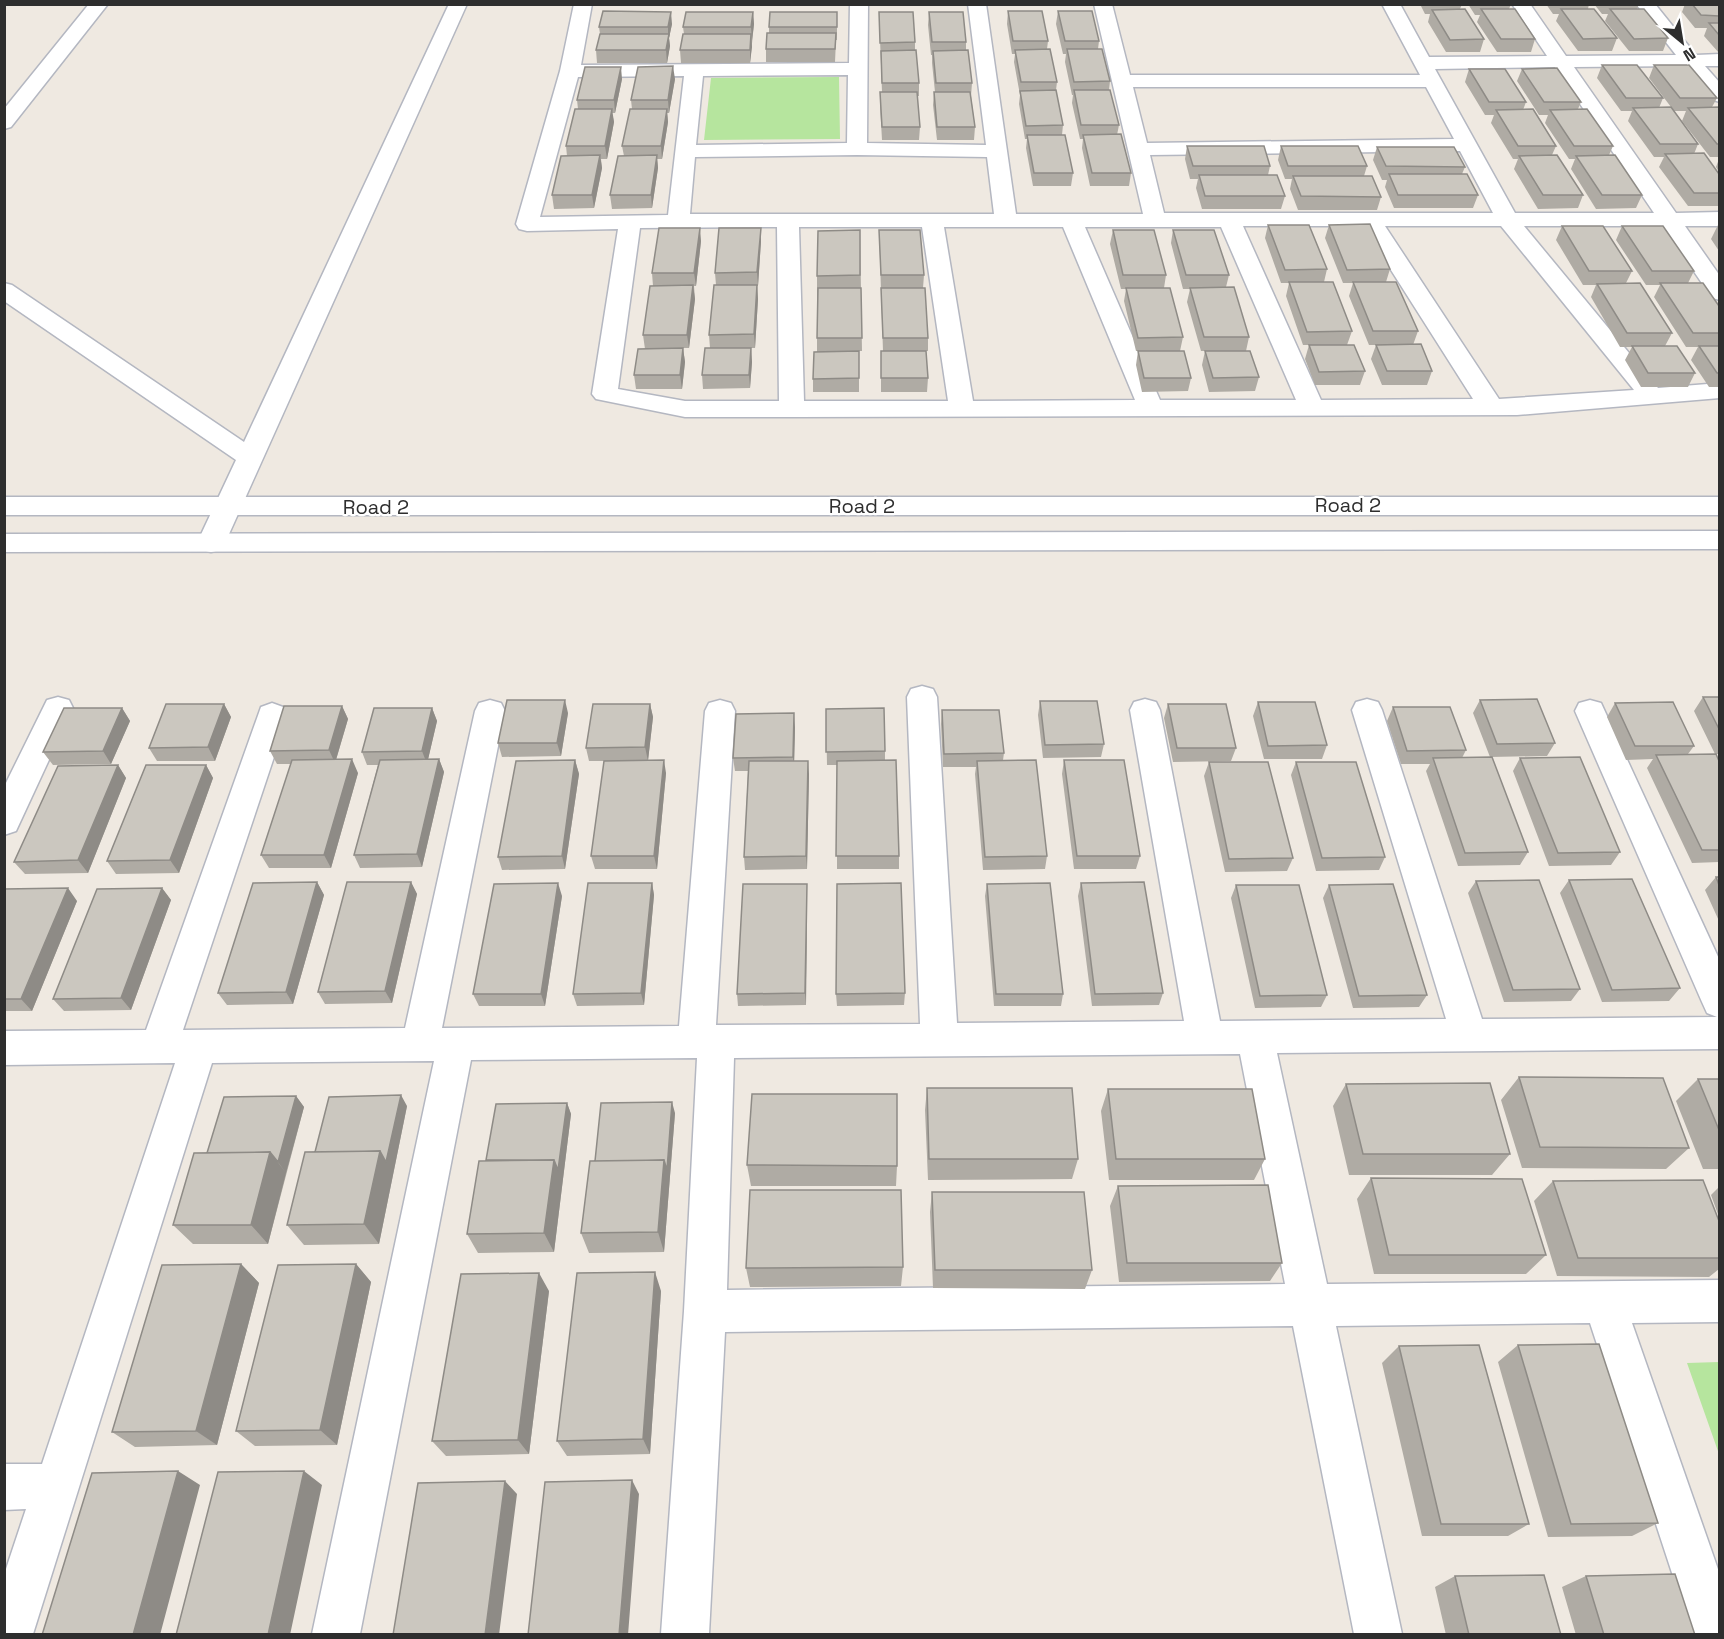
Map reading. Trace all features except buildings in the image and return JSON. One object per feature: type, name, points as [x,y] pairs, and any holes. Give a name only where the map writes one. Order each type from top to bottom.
[{"type":"street","points":[[4,123],[99,4]]},
{"type":"street","points":[[211,543],[458,4]]},
{"type":"street","points":[[583,4],[570,71],[527,224],[678,221],[1719,219]]},
{"type":"street","points":[[857,149],[859,4]]},
{"type":"street","points":[[977,4],[1006,220]]},
{"type":"street","points":[[1103,4],[1155,220]]},
{"type":"street","points":[[1391,4],[1508,219],[1652,396]]},
{"type":"street","points":[[1521,4],[1719,292]]},
{"type":"street","points":[[1645,5],[1667,4]]},
{"type":"street","points":[[1645,5],[1719,96]]},
{"type":"street","points":[[1424,63],[1719,60]]},
{"type":"street","points":[[570,71],[858,69]]},
{"type":"street","points":[[678,221],[694,70]]},
{"type":"street","points":[[1121,81],[1434,81]]},
{"type":"street","points":[[1138,149],[1468,146]]},
{"type":"street","points":[[685,151],[857,149],[997,151]]},
{"type":"street","points":[[932,220],[962,408]]},
{"type":"street","points":[[1071,220],[1151,408]]},
{"type":"street","points":[[1229,220],[1312,408]]},
{"type":"street","points":[[1370,220],[1491,408]]},
{"type":"street","points":[[788,221],[792,409]]},
{"type":"street","points":[[630,222],[605,394],[685,409],[1491,408],[1719,390]]},
{"type":"street","points":[[4,290],[249,458]]},
{"type":"street","name":"Road 2","points":[[4,506],[1719,506]]},
{"type":"street","name":"Road 2","points":[[4,543],[1719,540]]},
{"type":"street","points":[[922,697],[939,1040]]},
{"type":"street","points":[[4,822],[58,708]]},
{"type":"street","points":[[1145,710],[1205,1037]]},
{"type":"street","points":[[1367,710],[1469,1035]]},
{"type":"street","points":[[336,1635],[438,1044],[490,711]]},
{"type":"street","points":[[685,1635],[705,1311],[706,1042],[720,711]]},
{"type":"street","points":[[1590,711],[1719,1002]]},
{"type":"street","points":[[159,1047],[272,715]]},
{"type":"street","points":[[4,1048],[1719,1033]]},
{"type":"street","points":[[1255,1037],[1378,1635]]},
{"type":"street","points":[[9,1635],[199,1046]]},
{"type":"street","points":[[705,1311],[1719,1301]]},
{"type":"street","points":[[1604,1302],[1716,1635]]},
{"type":"street","points":[[4,1487],[58,1486]]},
{"type":"green space","points":[[839,77],[840,139],[704,140],[711,78]]},
{"type":"green space","points":[[1720,1362],[1719,1454],[1687,1363]]}]
